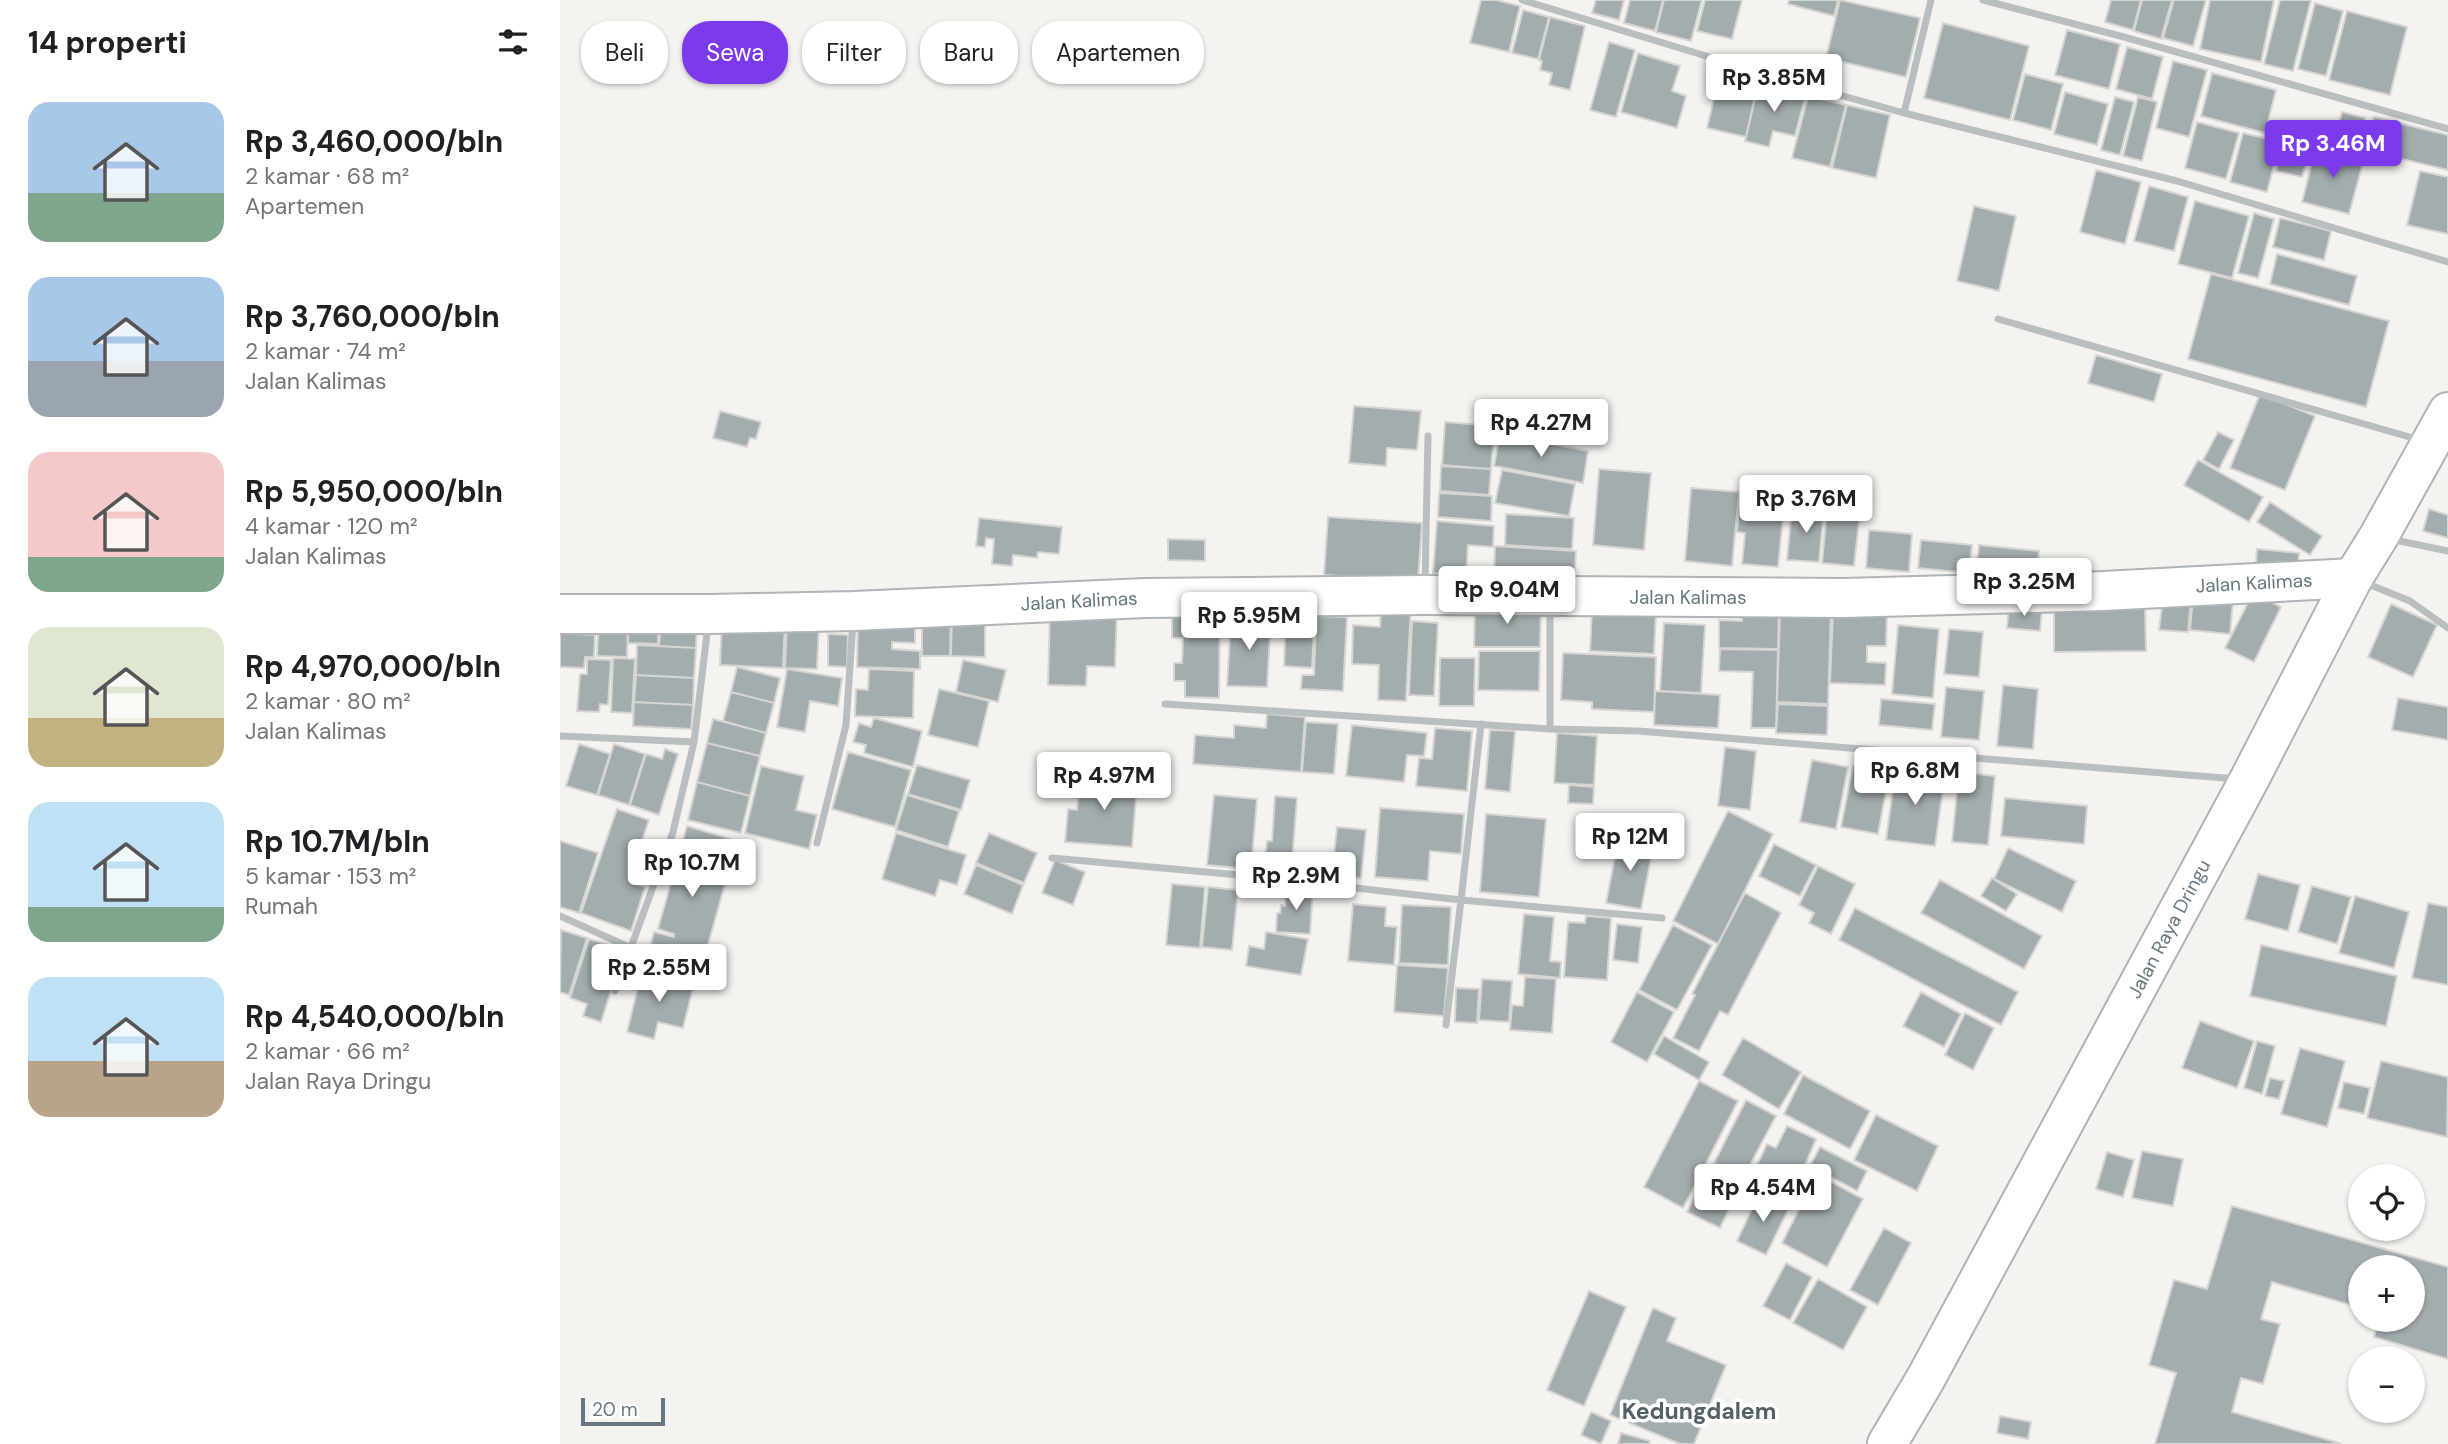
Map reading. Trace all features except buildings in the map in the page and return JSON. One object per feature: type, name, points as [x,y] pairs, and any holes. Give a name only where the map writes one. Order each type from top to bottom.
[{"type":"main road","name":"Jalan Raya Dringu","points":[[1887,1444],[1926,1378],[2249,780],[2353,578],[2379,537],[2439,428]]},
{"type":"main road","name":"Jalan Kalimas","points":[[560,614],[854,611],[1145,598],[1424,595],[1843,598],[2103,591],[2353,578]]},
{"type":"street","points":[[1522,0],[1775,77],[1904,113],[2176,181],[2448,262]]},
{"type":"street","points":[[1904,113],[1931,0]]},
{"type":"street","points":[[1983,0],[2448,129]]},
{"type":"street","points":[[1998,319],[2439,428]]},
{"type":"street","points":[[1424,595],[1427,436]]},
{"type":"street","points":[[2379,537],[2448,551]]},
{"type":"street","points":[[2353,578],[2410,601],[2448,628]]},
{"type":"street","points":[[1550,596],[1550,729]]},
{"type":"street","points":[[817,843],[846,725],[854,611]]},
{"type":"street","points":[[615,991],[673,832],[694,742],[710,614]]},
{"type":"street","points":[[1165,704],[1550,729],[1638,731],[2249,780]]},
{"type":"street","points":[[1446,1025],[1481,724]]},
{"type":"street","points":[[560,736],[694,742]]},
{"type":"street","points":[[1052,858],[1662,918]]},
{"type":"street","points":[[560,916],[631,948]]},
{"type":"district","name":"Kedungdalem","points":[[1699,1411]]}]
